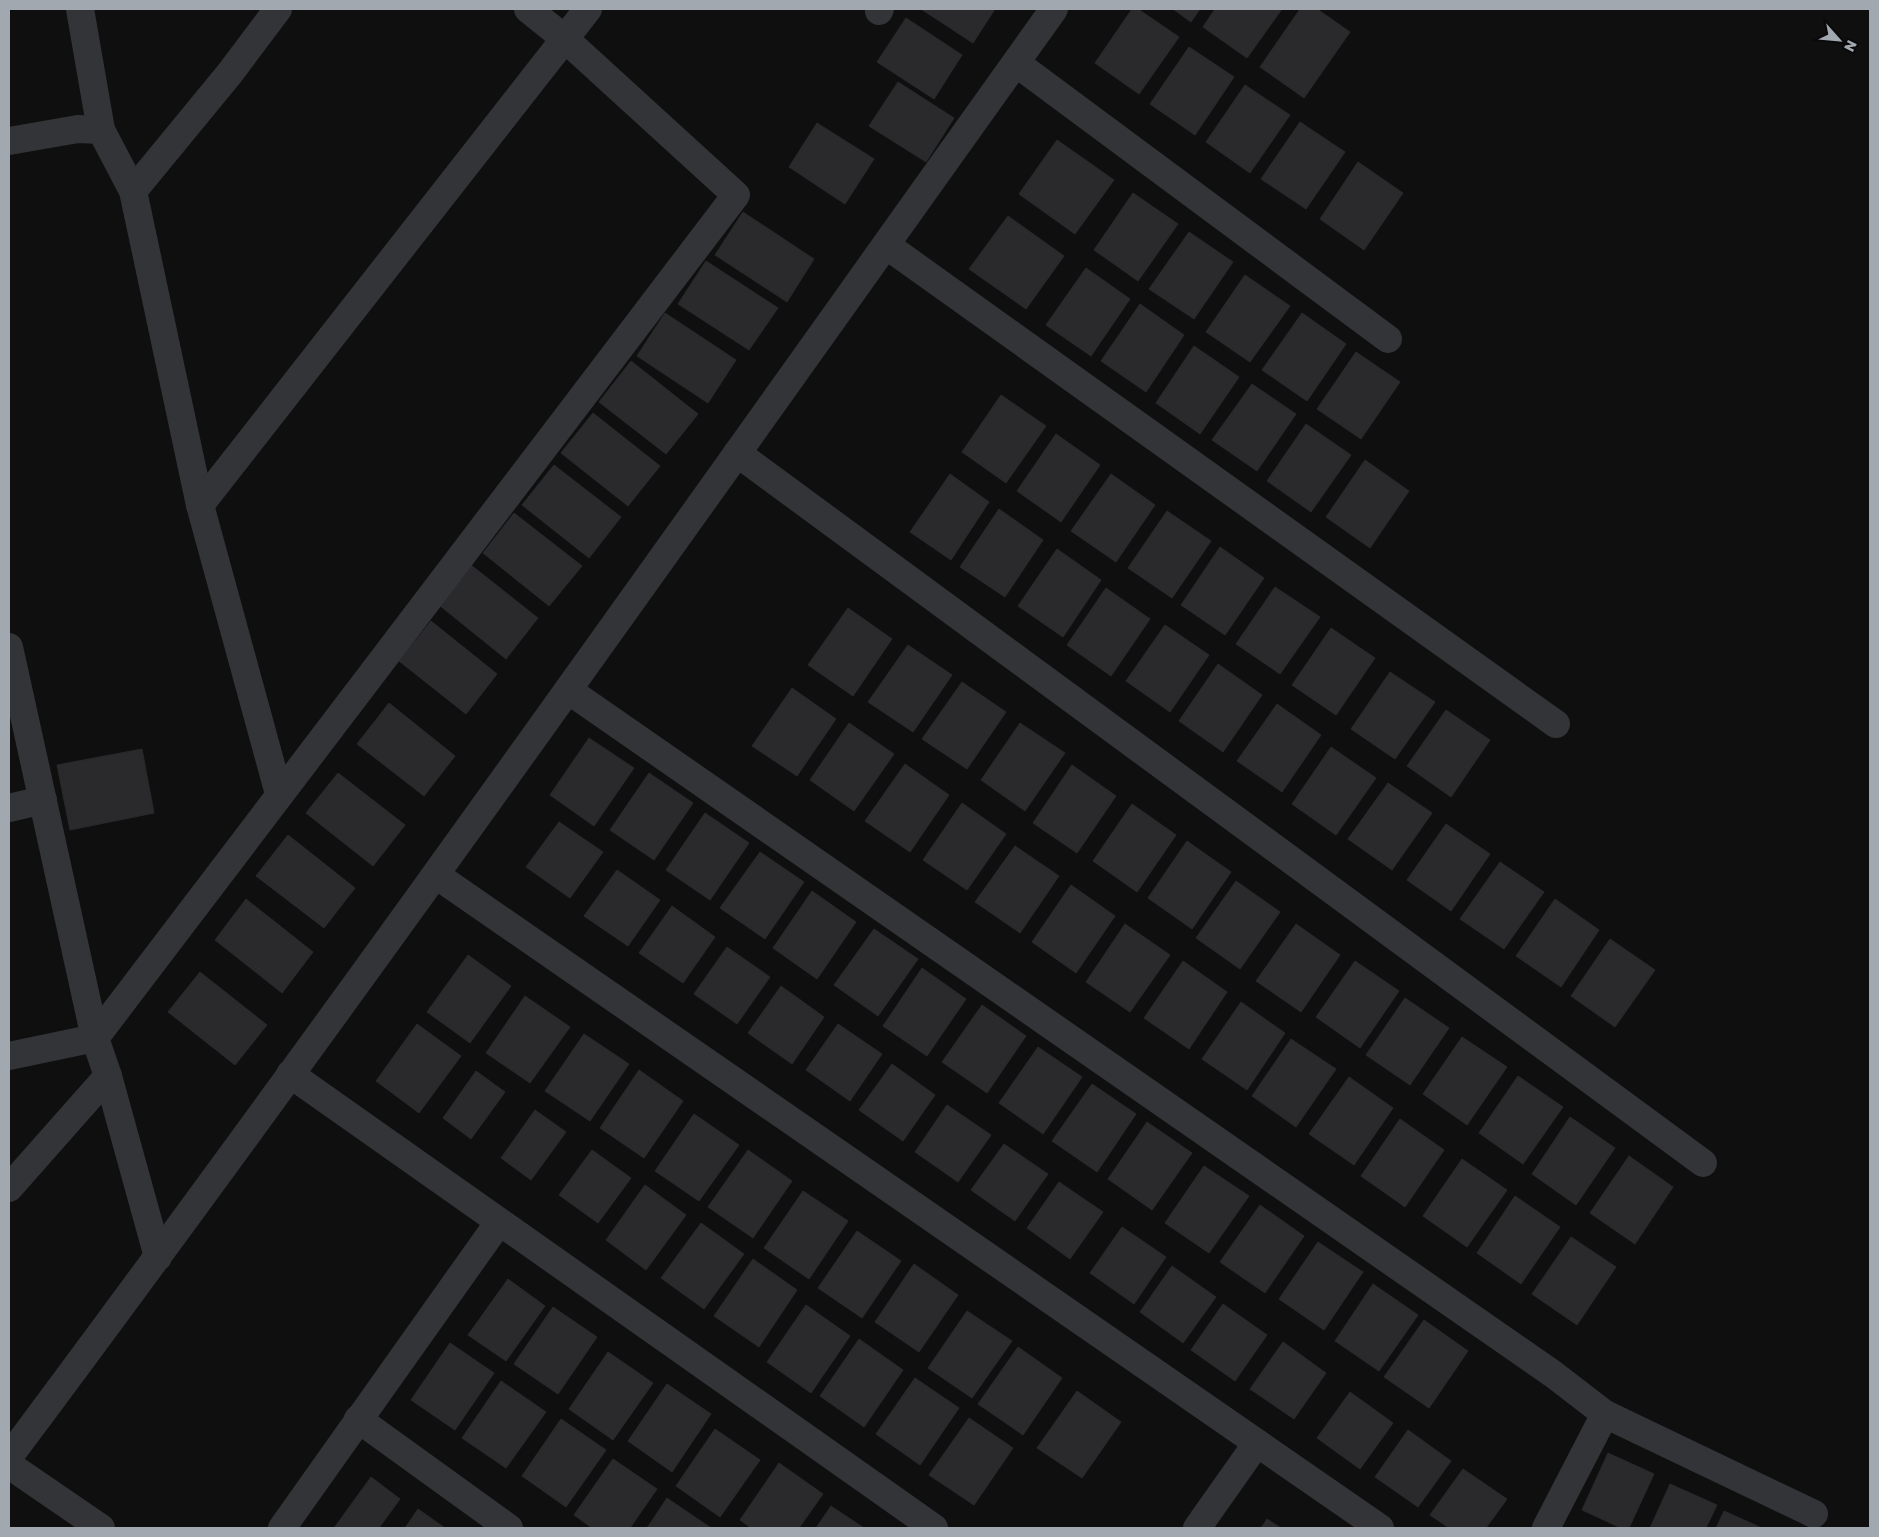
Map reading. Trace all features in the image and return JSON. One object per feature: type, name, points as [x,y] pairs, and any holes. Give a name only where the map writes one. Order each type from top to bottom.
[{"type":"street","points":[[80,9],[102,130],[133,191],[200,505],[280,794]]},
{"type":"street","points":[[133,191],[230,73],[278,9]]},
{"type":"street","points":[[9,1056],[95,1038],[736,195],[564,38],[528,9]]},
{"type":"street","points":[[200,505],[588,9]]},
{"type":"street","points":[[9,1457],[158,1257],[436,875],[1054,9]]},
{"type":"street","points":[[1016,63],[1388,338]]},
{"type":"street","points":[[9,141],[78,129],[102,130]]},
{"type":"street","points":[[886,245],[1556,724]]},
{"type":"street","points":[[737,453],[1703,1163]]},
{"type":"street","points":[[9,647],[95,1038],[108,1076],[158,1257]]},
{"type":"street","points":[[568,690],[1553,1374],[1605,1414],[1814,1514]]},
{"type":"street","points":[[9,808],[43,800]]},
{"type":"street","points":[[436,875],[1380,1528]]},
{"type":"street","points":[[290,1074],[934,1528]]},
{"type":"street","points":[[9,1188],[108,1076]]},
{"type":"street","points":[[282,1528],[499,1222]]},
{"type":"street","points":[[1546,1528],[1605,1414]]},
{"type":"street","points":[[358,1419],[509,1528]]},
{"type":"street","points":[[1197,1528],[1257,1443]]},
{"type":"street","points":[[9,1465],[101,1528]]},
{"type":"building","points":[[921,9],[995,9],[973,43]]},
{"type":"building","points":[[1132,9],[1138,9],[1179,37],[1139,94],[1095,63]]},
{"type":"building","points":[[1173,9],[1200,9],[1191,22]]},
{"type":"building","points":[[1215,9],[1282,9],[1247,58],[1203,27]]},
{"type":"building","points":[[1300,9],[1317,9],[1350,32],[1304,98],[1260,67]]},
{"type":"building","points":[[906,18],[962,55],[934,99],[877,62]]},
{"type":"building","points":[[1189,47],[1234,77],[1195,135],[1150,104]]},
{"type":"building","points":[[898,82],[954,118],[926,162],[869,126]]},
{"type":"building","points":[[1245,85],[1290,115],[1250,173],[1206,142]]},
{"type":"building","points":[[1300,122],[1345,152],[1306,209],[1261,179]]},
{"type":"building","points":[[817,123],[874,159],[845,204],[789,167]]},
{"type":"building","points":[[1057,140],[1114,180],[1075,234],[1019,194]]},
{"type":"building","points":[[1358,162],[1403,193],[1364,250],[1320,219]]},
{"type":"building","points":[[1133,193],[1178,224],[1138,281],[1094,250]]},
{"type":"building","points":[[743,212],[814,259],[787,302],[715,255]]},
{"type":"building","points":[[1008,216],[1064,256],[1026,309],[969,269]]},
{"type":"building","points":[[1189,232],[1233,262],[1194,319],[1149,289]]},
{"type":"building","points":[[706,261],[778,308],[749,350],[678,304]]},
{"type":"building","points":[[1086,268],[1130,299],[1091,356],[1046,325]]},
{"type":"building","points":[[1245,275],[1290,306],[1250,362],[1206,332]]},
{"type":"building","points":[[1140,304],[1184,335],[1146,392],[1101,361]]},
{"type":"building","points":[[665,313],[736,360],[708,403],[637,356]]},
{"type":"building","points":[[1302,313],[1346,344],[1307,401],[1262,370]]},
{"type":"building","points":[[1194,346],[1239,377],[1200,434],[1156,403]]},
{"type":"building","points":[[1356,352],[1400,382],[1361,439],[1317,409]]},
{"type":"building","points":[[631,361],[698,414],[666,454],[599,402]]},
{"type":"building","points":[[1252,384],[1296,414],[1257,471],[1212,440]]},
{"type":"building","points":[[1001,395],[1046,426],[1006,483],[962,452]]},
{"type":"building","points":[[593,413],[660,466],[628,506],[561,453]]},
{"type":"building","points":[[1306,424],[1351,455],[1311,512],[1267,481]]},
{"type":"building","points":[[1056,434],[1100,465],[1061,522],[1017,491]]},
{"type":"building","points":[[1365,460],[1409,491],[1370,548],[1326,517]]},
{"type":"building","points":[[554,465],[621,517],[589,558],[522,505]]},
{"type":"building","points":[[950,474],[989,502],[951,560],[910,532]]},
{"type":"building","points":[[1111,474],[1155,505],[1116,562],[1071,531]]},
{"type":"building","points":[[999,509],[1043,540],[1005,597],[960,567]]},
{"type":"building","points":[[1167,511],[1211,541],[1172,598],[1128,568]]},
{"type":"building","points":[[514,513],[582,566],[549,606],[483,553]]},
{"type":"building","points":[[1220,547],[1264,578],[1225,635],[1181,605]]},
{"type":"building","points":[[1057,549],[1101,580],[1063,637],[1018,606]]},
{"type":"building","points":[[471,565],[538,618],[506,659],[439,605]]},
{"type":"building","points":[[1275,587],[1320,617],[1280,674],[1236,644]]},
{"type":"building","points":[[1106,588],[1150,619],[1111,676],[1067,645]]},
{"type":"building","points":[[848,608],[892,639],[853,696],[808,665]]},
{"type":"building","points":[[431,621],[497,674],[466,714],[399,661]]},
{"type":"building","points":[[1165,625],[1209,655],[1170,712],[1126,681]]},
{"type":"building","points":[[1331,628],[1375,658],[1336,715],[1292,685]]},
{"type":"building","points":[[908,645],[952,675],[913,732],[868,702]]},
{"type":"building","points":[[1218,664],[1262,695],[1223,752],[1179,721]]},
{"type":"building","points":[[1390,672],[1435,702],[1395,759],[1351,729]]},
{"type":"building","points":[[962,682],[1006,712],[967,769],[922,739]]},
{"type":"building","points":[[792,688],[836,719],[797,776],[752,746]]},
{"type":"building","points":[[389,703],[455,756],[424,796],[357,744]]},
{"type":"building","points":[[1277,704],[1321,735],[1282,792],[1237,761]]},
{"type":"building","points":[[1446,710],[1490,740],[1451,797],[1407,766]]},
{"type":"building","points":[[849,723],[894,754],[854,811],[810,780]]},
{"type":"building","points":[[1020,723],[1065,753],[1025,811],[981,780]]},
{"type":"building","points":[[589,738],[634,768],[594,826],[550,795]]},
{"type":"building","points":[[1331,747],[1376,778],[1336,835],[1292,804]]},
{"type":"building","points":[[142,749],[154,813],[70,830],[57,765]]},
{"type":"building","points":[[905,764],[949,795],[910,852],[865,821]]},
{"type":"building","points":[[1072,765],[1116,796],[1077,853],[1033,823]]},
{"type":"building","points":[[338,773],[405,825],[373,866],[306,813]]},
{"type":"building","points":[[649,773],[693,803],[654,860],[610,830]]},
{"type":"building","points":[[1388,783],[1432,813],[1392,870],[1348,839]]},
{"type":"building","points":[[962,803],[1006,834],[967,890],[923,860]]},
{"type":"building","points":[[1132,804],[1176,835],[1137,892],[1093,861]]},
{"type":"building","points":[[705,813],[749,843],[710,900],[666,870]]},
{"type":"building","points":[[559,822],[603,852],[570,898],[526,867]]},
{"type":"building","points":[[1446,824],[1490,854],[1451,911],[1407,880]]},
{"type":"building","points":[[288,835],[355,888],[324,928],[256,876]]},
{"type":"building","points":[[1187,841],[1231,872],[1192,929],[1148,898]]},
{"type":"building","points":[[1015,846],[1059,876],[1020,933],[975,902]]},
{"type":"building","points":[[760,852],[804,882],[765,939],[720,908]]},
{"type":"building","points":[[1500,862],[1544,892],[1504,949],[1460,919]]},
{"type":"building","points":[[617,870],[660,900],[628,946],[584,916]]},
{"type":"building","points":[[1236,881],[1280,912],[1240,969],[1196,938]]},
{"type":"building","points":[[1071,885],[1115,916],[1076,973],[1032,942]]},
{"type":"building","points":[[812,891],[856,922],[817,979],[773,948]]},
{"type":"building","points":[[246,899],[313,952],[282,993],[215,940]]},
{"type":"building","points":[[1555,899],[1599,930],[1561,987],[1516,956]]},
{"type":"building","points":[[672,906],[715,937],[683,983],[639,953]]},
{"type":"building","points":[[1125,924],[1170,955],[1130,1012],[1086,982]]},
{"type":"building","points":[[1296,924],[1340,955],[1301,1012],[1256,981]]},
{"type":"building","points":[[874,929],[918,959],[878,1016],[834,985]]},
{"type":"building","points":[[1610,939],[1655,970],[1615,1027],[1571,996]]},
{"type":"building","points":[[727,947],[770,977],[737,1024],[694,994]]},
{"type":"building","points":[[468,955],[511,986],[470,1043],[427,1012]]},
{"type":"building","points":[[1183,961],[1227,992],[1189,1049],[1144,1018]]},
{"type":"building","points":[[1355,961],[1399,991],[1360,1048],[1316,1017]]},
{"type":"building","points":[[922,968],[966,999],[927,1056],[883,1026]]},
{"type":"building","points":[[200,972],[267,1025],[235,1065],[168,1012]]},
{"type":"building","points":[[781,986],[824,1017],[792,1064],[748,1033]]},
{"type":"building","points":[[525,996],[570,1027],[530,1083],[486,1053]]},
{"type":"building","points":[[1405,998],[1449,1028],[1410,1085],[1366,1055]]},
{"type":"building","points":[[1241,1002],[1285,1033],[1247,1090],[1202,1059]]},
{"type":"building","points":[[982,1005],[1026,1036],[987,1093],[942,1062]]},
{"type":"building","points":[[417,1024],[461,1056],[419,1113],[376,1081]]},
{"type":"building","points":[[838,1024],[882,1054],[850,1101],[806,1070]]},
{"type":"building","points":[[584,1034],[629,1064],[590,1121],[545,1091]]},
{"type":"building","points":[[1462,1037],[1507,1067],[1467,1125],[1423,1094]]},
{"type":"building","points":[[1291,1039],[1336,1069],[1296,1127],[1252,1096]]},
{"type":"building","points":[[1038,1047],[1082,1077],[1043,1134],[999,1103]]},
{"type":"building","points":[[892,1064],[935,1095],[903,1141],[859,1110]]},
{"type":"building","points":[[639,1070],[683,1101],[644,1158],[600,1128]]},
{"type":"building","points":[[476,1071],[505,1092],[471,1139],[443,1118]]},
{"type":"building","points":[[1518,1076],[1563,1107],[1523,1164],[1479,1133]]},
{"type":"building","points":[[1349,1077],[1393,1108],[1354,1165],[1309,1134]]},
{"type":"building","points":[[1092,1084],[1136,1114],[1097,1172],[1052,1141]]},
{"type":"building","points":[[947,1105],[991,1135],[958,1182],[915,1152]]},
{"type":"building","points":[[535,1110],[566,1132],[531,1180],[501,1158]]},
{"type":"building","points":[[694,1114],[739,1145],[699,1201],[655,1171]]},
{"type":"building","points":[[1570,1117],[1615,1148],[1576,1205],[1532,1174]]},
{"type":"building","points":[[1400,1119],[1444,1150],[1405,1207],[1361,1176]]},
{"type":"building","points":[[1147,1122],[1192,1153],[1152,1210],[1108,1179]]},
{"type":"building","points":[[1004,1144],[1048,1174],[1015,1221],[971,1190]]},
{"type":"building","points":[[592,1150],[631,1178],[598,1223],[559,1195]]},
{"type":"building","points":[[748,1150],[792,1181],[753,1238],[708,1207]]},
{"type":"building","points":[[1629,1156],[1673,1187],[1635,1244],[1590,1213]]},
{"type":"building","points":[[1462,1159],[1507,1190],[1467,1247],[1423,1216]]},
{"type":"building","points":[[1204,1166],[1249,1196],[1209,1253],[1165,1223]]},
{"type":"building","points":[[1059,1182],[1103,1212],[1070,1259],[1027,1228]]},
{"type":"building","points":[[645,1185],[686,1215],[646,1270],[606,1240]]},
{"type":"building","points":[[803,1191],[848,1221],[809,1279],[764,1248]]},
{"type":"building","points":[[1515,1196],[1560,1227],[1521,1284],[1477,1253]]},
{"type":"building","points":[[1260,1205],[1304,1236],[1265,1293],[1220,1262]]},
{"type":"building","points":[[701,1223],[744,1254],[704,1309],[661,1278]]},
{"type":"building","points":[[1122,1227],[1166,1257],[1134,1304],[1090,1273]]},
{"type":"building","points":[[857,1231],[901,1261],[862,1318],[818,1288]]},
{"type":"building","points":[[1571,1237],[1616,1267],[1577,1325],[1532,1294]]},
{"type":"building","points":[[1318,1242],[1363,1272],[1324,1330],[1279,1299]]},
{"type":"building","points":[[753,1259],[797,1290],[759,1347],[714,1316]]},
{"type":"building","points":[[914,1264],[958,1295],[919,1352],[875,1322]]},
{"type":"building","points":[[1172,1266],[1216,1297],[1183,1343],[1140,1312]]},
{"type":"building","points":[[508,1279],[545,1306],[506,1361],[468,1335]]},
{"type":"building","points":[[1373,1284],[1418,1315],[1379,1371],[1335,1341]]},
{"type":"building","points":[[1223,1304],[1267,1335],[1235,1381],[1191,1350]]},
{"type":"building","points":[[806,1305],[850,1336],[811,1393],[767,1362]]},
{"type":"building","points":[[553,1307],[597,1337],[558,1394],[514,1364]]},
{"type":"building","points":[[967,1311],[1012,1341],[972,1398],[928,1368]]},
{"type":"building","points":[[1424,1320],[1468,1351],[1429,1408],[1384,1377]]},
{"type":"building","points":[[859,1339],[903,1370],[864,1427],[820,1396]]},
{"type":"building","points":[[1283,1342],[1326,1373],[1294,1419],[1250,1389]]},
{"type":"building","points":[[450,1343],[494,1373],[455,1430],[411,1400]]},
{"type":"building","points":[[1018,1347],[1062,1378],[1023,1435],[978,1404]]},
{"type":"building","points":[[608,1352],[653,1383],[613,1440],[569,1409]]},
{"type":"building","points":[[915,1378],[959,1408],[920,1465],[876,1434]]},
{"type":"building","points":[[501,1381],[546,1412],[506,1468],[462,1438]]},
{"type":"building","points":[[667,1384],[711,1414],[672,1472],[628,1441]]},
{"type":"building","points":[[1077,1391],[1121,1422],[1082,1478],[1037,1448]]},
{"type":"building","points":[[1350,1392],[1393,1423],[1360,1469],[1317,1438]]},
{"type":"building","points":[[969,1418],[1013,1448],[974,1505],[929,1475]]},
{"type":"building","points":[[561,1419],[606,1450],[566,1507],[522,1476]]},
{"type":"building","points":[[715,1429],[760,1460],[720,1517],[676,1486]]},
{"type":"building","points":[[1408,1430],[1451,1461],[1418,1507],[1375,1477]]},
{"type":"building","points":[[1608,1453],[1654,1474],[1629,1528],[1621,1528],[1582,1510]]},
{"type":"building","points":[[613,1459],[657,1489],[630,1528],[592,1528],[574,1515]]},
{"type":"building","points":[[779,1463],[823,1494],[799,1528],[751,1528],[740,1520]]},
{"type":"building","points":[[1463,1469],[1507,1499],[1486,1528],[1449,1528],[1430,1515]]},
{"type":"building","points":[[371,1477],[400,1499],[379,1528],[334,1528]]},
{"type":"building","points":[[1670,1484],[1717,1505],[1706,1528],[1650,1528]]},
{"type":"building","points":[[667,1498],[711,1528],[647,1528]]},
{"type":"building","points":[[831,1506],[864,1528],[816,1528]]},
{"type":"building","points":[[418,1509],[445,1528],[405,1528]]},
{"type":"building","points":[[1724,1511],[1762,1528],[1716,1528]]},
{"type":"building","points":[[1267,1519],[1281,1528],[1261,1528]]}]
